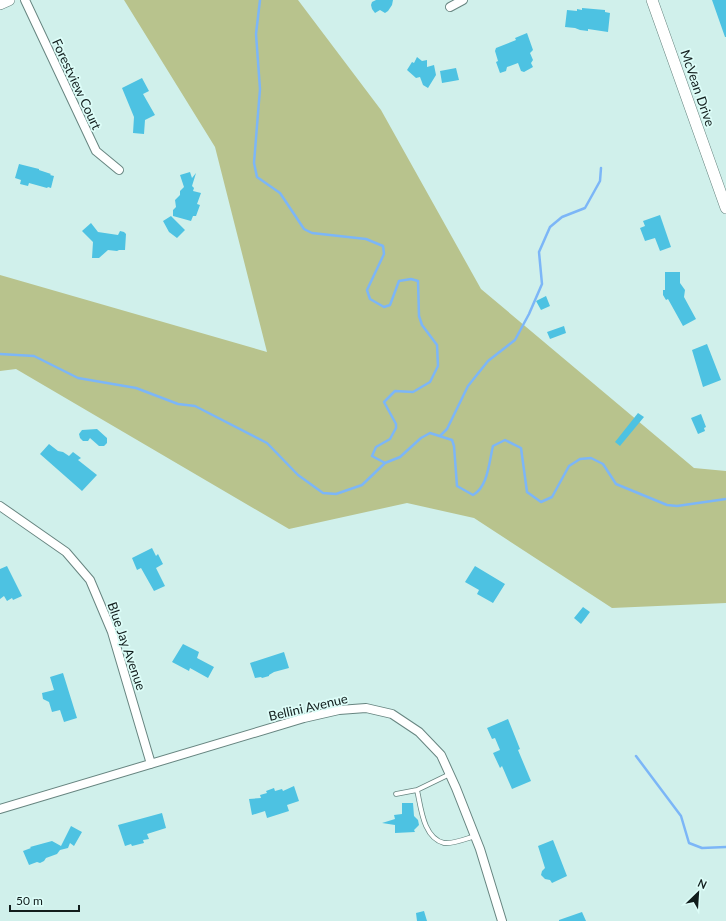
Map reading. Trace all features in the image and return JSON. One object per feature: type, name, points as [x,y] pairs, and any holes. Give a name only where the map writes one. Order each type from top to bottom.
[{"type":"main road","points":[[0,4],[9,0]]},
{"type":"main road","name":"McVean Drive","points":[[652,0],[726,208]]},
{"type":"street","name":"Forestview Court","points":[[25,0],[96,151],[119,170]]},
{"type":"street","points":[[450,7],[464,0]]},
{"type":"street","name":"Blue Jay Avenue","points":[[0,506],[66,552],[90,580],[112,632],[151,764]]},
{"type":"street","name":"Bellini Avenue","points":[[0,809],[304,718],[339,710],[366,708],[392,714],[420,732],[441,755],[480,849],[502,921]]},
{"type":"lane","points":[[396,794],[417,790],[450,774]]},
{"type":"lane","points":[[417,790],[426,829],[435,838],[444,842],[453,842],[475,836]]},
{"type":"green space","points":[[124,0],[298,0],[381,110],[481,289],[694,468],[726,471],[726,603],[612,608],[474,518],[407,503],[289,529],[16,369],[0,371],[0,275],[267,352],[215,147]]},
{"type":"building","points":[[376,0],[393,0],[388,11],[385,13],[380,10],[375,13],[371,5],[372,2]]},
{"type":"building","points":[[712,0],[726,0],[726,37],[725,37]]},
{"type":"building","points":[[582,8],[605,10],[605,12],[610,13],[608,32],[588,29],[588,31],[565,27],[567,10],[577,11],[577,9],[582,10]]},
{"type":"building","points":[[527,33],[533,50],[530,53],[533,60],[531,63],[533,67],[524,72],[521,71],[518,63],[507,67],[506,71],[500,73],[496,62],[498,61],[495,51],[496,48],[516,40],[515,38]]},
{"type":"building","points":[[417,57],[422,61],[427,60],[427,67],[434,65],[436,75],[428,88],[423,85],[420,77],[416,78],[407,70],[412,62],[414,63]]},
{"type":"building","points":[[456,68],[459,80],[442,83],[440,71]]},
{"type":"building","points":[[142,78],[149,91],[143,94],[155,115],[145,120],[144,134],[133,133],[134,117],[122,88]]},
{"type":"building","points":[[19,164],[39,169],[54,176],[51,188],[29,183],[28,186],[20,184],[21,180],[15,178]]},
{"type":"building","points":[[190,172],[192,178],[196,173],[192,186],[194,188],[193,191],[201,193],[197,204],[200,205],[196,216],[193,216],[191,221],[173,216],[173,210],[176,207],[175,200],[180,195],[180,191],[184,187],[180,175]]},
{"type":"building","points":[[660,215],[671,247],[660,251],[655,238],[645,241],[640,228],[645,226],[643,221]]},
{"type":"building","points":[[171,216],[185,230],[177,238],[169,232],[163,221]]},
{"type":"building","points":[[91,223],[98,232],[118,235],[120,231],[124,232],[126,234],[125,250],[108,250],[99,258],[92,258],[93,242],[82,231]]},
{"type":"building","points":[[665,272],[680,272],[680,283],[685,290],[684,297],[696,319],[683,326],[668,299],[666,300],[663,295],[663,290],[665,290]]},
{"type":"building","points":[[546,296],[550,306],[541,310],[536,301]]},
{"type":"building","points":[[564,326],[566,333],[550,339],[547,332]]},
{"type":"building","points":[[707,344],[721,380],[703,387],[692,350]]},
{"type":"building","points":[[638,413],[644,417],[620,446],[615,442]]},
{"type":"building","points":[[701,414],[706,427],[704,428],[705,431],[698,434],[691,418]]},
{"type":"building","points":[[97,429],[107,438],[107,443],[104,446],[99,446],[90,438],[88,441],[83,441],[80,438],[79,434],[82,430]]},
{"type":"building","points":[[49,444],[58,451],[69,456],[73,452],[81,458],[78,460],[97,475],[82,491],[40,454]]},
{"type":"building","points":[[152,548],[156,556],[158,554],[163,564],[156,568],[165,586],[154,591],[141,568],[137,570],[132,558]]},
{"type":"building","points":[[7,566],[22,596],[13,600],[12,598],[7,601],[4,596],[0,599],[0,569]]},
{"type":"building","points":[[475,566],[505,584],[493,603],[477,594],[479,590],[465,582]]},
{"type":"building","points":[[583,607],[590,612],[581,624],[574,618]]},
{"type":"building","points":[[183,644],[199,652],[197,658],[214,667],[208,678],[190,668],[189,671],[172,662]]},
{"type":"building","points":[[284,652],[289,668],[274,672],[269,676],[255,678],[250,663]]},
{"type":"building","points":[[63,673],[77,718],[64,722],[60,710],[52,712],[49,702],[43,699],[42,693],[54,690],[50,677]]},
{"type":"building","points":[[508,719],[520,749],[518,750],[531,781],[512,789],[502,766],[500,768],[493,753],[500,750],[495,738],[492,739],[487,728]]},
{"type":"building","points":[[294,786],[299,801],[287,805],[289,811],[267,818],[265,811],[252,815],[249,799],[261,798],[260,795],[267,793],[266,791],[274,788],[275,791],[282,789],[283,791]]},
{"type":"building","points":[[402,803],[413,803],[414,816],[418,820],[419,825],[414,830],[415,832],[395,833],[395,825],[382,823],[395,819],[394,815],[402,814]]},
{"type":"building","points":[[162,813],[166,828],[147,834],[149,839],[143,840],[144,843],[125,846],[118,825]]},
{"type":"building","points":[[71,826],[82,832],[74,846],[70,843],[68,848],[60,850],[57,854],[46,858],[44,861],[29,865],[23,851],[31,848],[30,847],[52,841],[61,846]]},
{"type":"building","points":[[553,840],[567,876],[552,883],[550,880],[545,879],[541,875],[545,868],[538,846]]},
{"type":"building","points":[[424,911],[427,921],[417,921],[416,913]]},
{"type":"building","points":[[582,912],[586,921],[559,921],[559,920]]},
{"type":"waterway","points":[[260,0],[256,34],[260,89],[254,163],[257,177],[280,193],[304,229],[312,233],[366,239],[383,246],[384,254],[367,290],[370,299],[384,307],[390,305],[399,281],[411,279],[418,281],[419,316],[422,325],[437,345],[438,366],[430,382],[413,392],[395,391],[384,402],[396,424],[396,428],[390,439],[376,447],[372,456],[385,463]]},
{"type":"waterway","points":[[440,436],[447,429],[468,386],[488,361],[515,340],[529,314],[542,284],[539,252],[550,227],[562,217],[585,208],[600,181],[601,168]]},
{"type":"waterway","points":[[0,354],[34,356],[78,378],[136,388],[178,404],[195,406],[267,443],[298,475],[323,493],[336,494],[362,485],[385,463],[400,457],[421,438],[430,433],[452,440],[454,446],[457,486],[473,495],[478,491],[485,480],[493,446],[505,440],[521,448],[527,492],[541,502],[552,497],[569,466],[580,459],[591,458],[603,464],[616,484],[667,505],[677,506],[726,499]]},
{"type":"waterway","points":[[636,756],[681,816],[689,843],[702,848],[726,847]]}]
